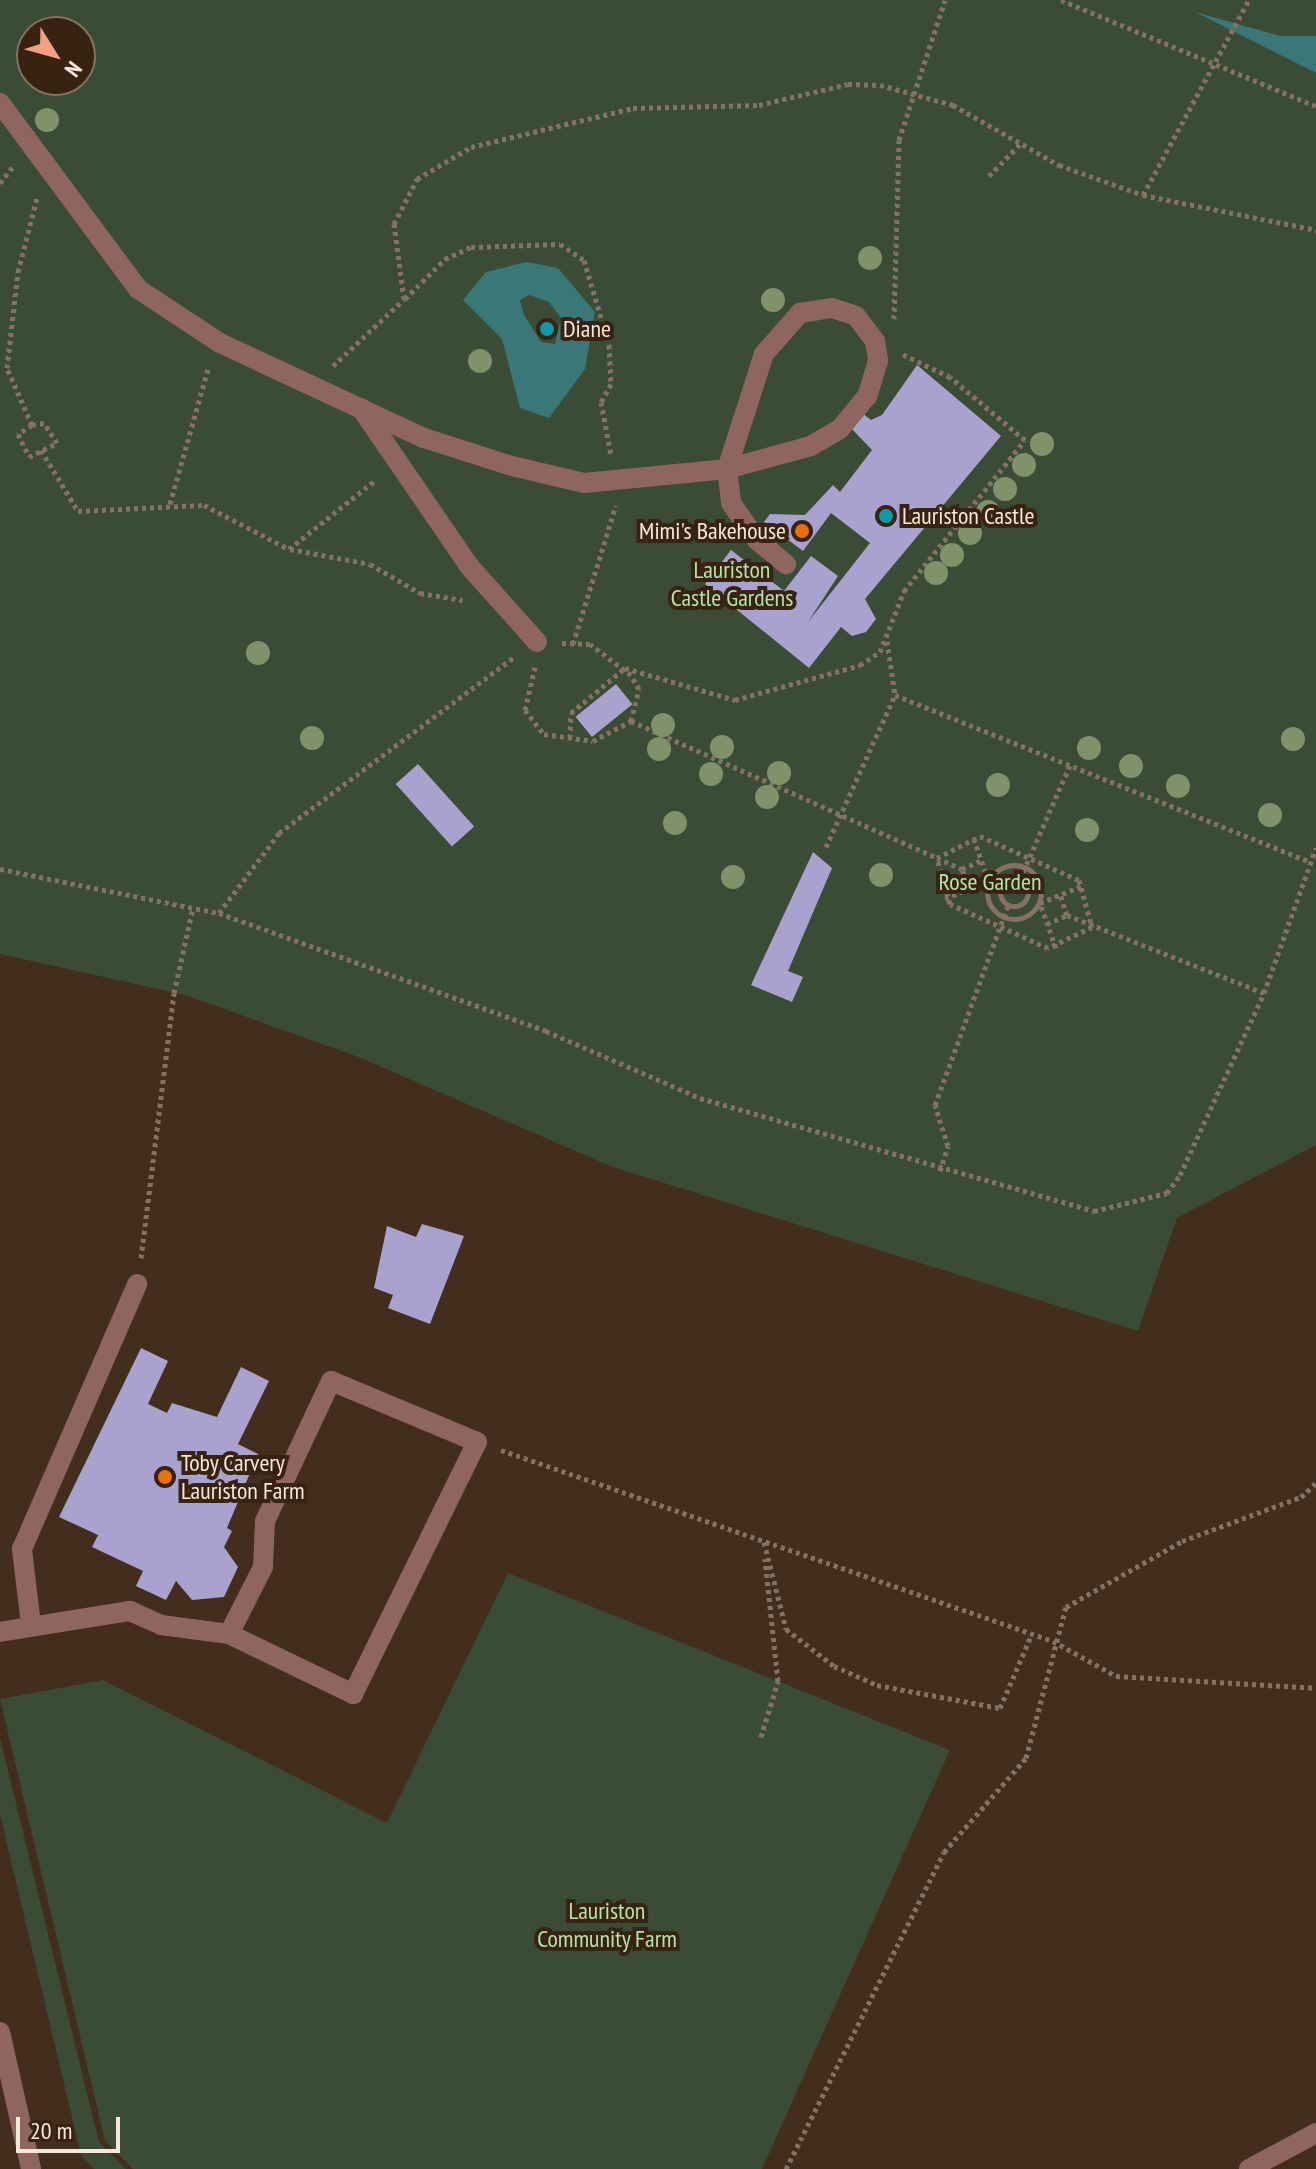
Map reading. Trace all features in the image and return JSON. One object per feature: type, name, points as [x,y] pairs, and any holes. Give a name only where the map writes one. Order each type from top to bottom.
[{"type":"street","points":[[0,103],[138,289],[220,343],[424,438],[512,466],[584,483],[623,482],[727,469],[811,446],[840,429],[867,396],[882,359],[875,341],[856,316],[832,308],[800,313],[753,377],[727,469],[731,503],[757,540],[786,564]]},
{"type":"street","points":[[361,408],[397,464],[497,597],[537,642]]},
{"type":"street","points":[[31,1625],[22,1549],[137,1284]]},
{"type":"street","points":[[0,1632],[130,1611],[161,1625],[229,1634],[353,1694],[477,1442],[331,1381],[265,1521],[263,1567],[229,1634]]},
{"type":"street","points":[[0,2032],[31,2169]]},
{"type":"street","points":[[1249,2169],[1316,2133]]},
{"type":"path","points":[[219,913],[279,833],[442,705],[537,642],[590,644],[625,668],[735,700],[860,665],[887,637],[904,591],[1025,440],[913,355],[882,359],[896,307],[899,140],[912,91],[945,0]]},
{"type":"path","points":[[1061,0],[1210,67],[1316,106]]},
{"type":"path","points":[[1143,195],[1249,0]]},
{"type":"path","points":[[404,299],[394,224],[401,199],[437,163],[471,147],[633,108],[759,105],[848,84],[912,91],[953,105],[1020,144],[1143,195],[1316,230]]},
{"type":"path","points":[[989,176],[1020,144]]},
{"type":"path","points":[[32,425],[7,368],[41,162]]},
{"type":"path","points":[[318,386],[445,259],[471,247],[560,244],[584,260],[609,345],[604,435],[623,482],[573,644]]},
{"type":"path","points":[[170,504],[196,392],[220,343]]},
{"type":"path","points":[[44,423],[57,443],[29,457],[18,434],[32,425],[44,423]]},
{"type":"path","points":[[41,450],[78,511],[170,504],[227,512],[289,549],[370,564],[451,601],[497,597]]},
{"type":"path","points":[[289,549],[397,464]]},
{"type":"path","points":[[826,847],[895,695],[887,637]]},
{"type":"path","points":[[537,642],[525,710],[544,734],[593,741],[631,721],[639,689],[625,668]]},
{"type":"path","points":[[570,738],[571,713],[625,668]]},
{"type":"path","points":[[895,695],[1311,862]]},
{"type":"path","points":[[631,721],[962,869],[969,889]]},
{"type":"path","points":[[988,880],[1001,886],[1020,879],[1070,765]]},
{"type":"path","points":[[937,858],[973,836]]},
{"type":"path","points":[[973,836],[1030,858],[1084,885]]},
{"type":"path","points":[[973,836],[988,880],[988,902],[1003,918],[1024,919],[1040,903],[1084,885]]},
{"type":"path","points":[[0,869],[219,913],[546,1031],[700,1098],[940,1171],[1094,1211],[1167,1193],[1264,993],[1316,848]]},
{"type":"path","points":[[937,858],[945,899]]},
{"type":"path","points":[[962,869],[982,860]]},
{"type":"path","points":[[945,899],[988,880],[1004,866],[1026,866],[1041,882],[1040,903],[1056,948]]},
{"type":"path","points":[[1020,879],[1028,898]]},
{"type":"path","points":[[1084,885],[1092,927]]},
{"type":"path","points":[[940,1171],[948,1146],[935,1105],[1008,905],[1001,886]]},
{"type":"path","points":[[1060,895],[1067,915],[1264,993]]},
{"type":"path","points":[[1008,905],[1028,898],[1040,903]]},
{"type":"path","points":[[945,899],[999,926],[1056,948]]},
{"type":"path","points":[[137,1284],[174,993],[193,907]]},
{"type":"path","points":[[1047,924],[1067,915]]},
{"type":"path","points":[[1056,948],[1092,927]]},
{"type":"path","points":[[477,1442],[1031,1636],[1053,1641],[1116,1676],[1316,1688]]},
{"type":"path","points":[[786,2169],[944,1852],[1026,1758],[1053,1641],[1066,1607],[1095,1587],[1182,1541],[1301,1497],[1316,1483]]},
{"type":"path","points":[[764,1542],[786,1629],[834,1666],[877,1685],[1000,1708],[1031,1636]]},
{"type":"path","points":[[761,1737],[778,1681],[764,1542]]},
{"type":"green space","name":"Lauriston Castle Gardens","points":[[0,0],[1316,0],[1316,1145],[1177,1218],[1138,1331],[610,1166],[361,1058],[185,995],[0,954]]},
{"type":"green space","name":"Lauriston Community Farm","points":[[508,1573],[950,1750],[762,2169],[133,2169],[105,2141],[0,1699],[103,1680],[387,1823]]},
{"type":"green space","points":[[0,1738],[99,2142],[126,2169],[94,2169],[81,2155],[0,1815]]},
{"type":"water","points":[[1195,12],[1280,36],[1316,36],[1316,73]]},
{"type":"water","points":[[526,262],[558,268],[595,312],[585,369],[549,418],[520,408],[502,339],[463,300],[486,272]],"holes":[[[529,295],[549,302],[561,318],[555,344],[541,342],[524,315],[520,300]]]},
{"type":"building","name":"Lauriston Castle","points":[[917,365],[1001,436],[865,599],[876,619],[866,632],[852,636],[841,627],[809,668],[705,584],[731,550],[784,591],[811,556],[838,576],[808,622],[870,543],[831,513],[803,551],[764,522],[770,514],[805,515],[833,485],[840,492],[872,450],[851,428],[862,413],[871,420],[882,415]]},
{"type":"building","points":[[616,684],[632,704],[592,737],[576,717]]},
{"type":"building","points":[[418,764],[474,826],[452,846],[396,784]]},
{"type":"building","points":[[813,852],[832,868],[788,971],[803,977],[792,1002],[751,985]]},
{"type":"building","points":[[422,1224],[464,1236],[430,1324],[388,1308],[393,1295],[374,1288],[387,1226],[416,1237]]},
{"type":"building","name":"Toby Carvery Lauriston Farm","points":[[141,1348],[168,1361],[148,1404],[167,1413],[172,1403],[217,1417],[241,1367],[269,1381],[238,1444],[258,1454],[227,1528],[232,1531],[224,1547],[238,1567],[224,1597],[192,1600],[176,1581],[166,1600],[136,1586],[143,1571],[92,1547],[98,1535],[59,1517]]},
{"type":"place","name":"Diane","points":[[547,329]]},
{"type":"place","name":"Lauriston Castle","points":[[886,516]]},
{"type":"place","name":"Mimi's Bakehouse","points":[[802,531]]},
{"type":"place","name":"Toby Carvery Lauriston Farm","points":[[165,1477]]},
{"type":"park label","name":"Rose Garden","points":[[990,882]]}]
